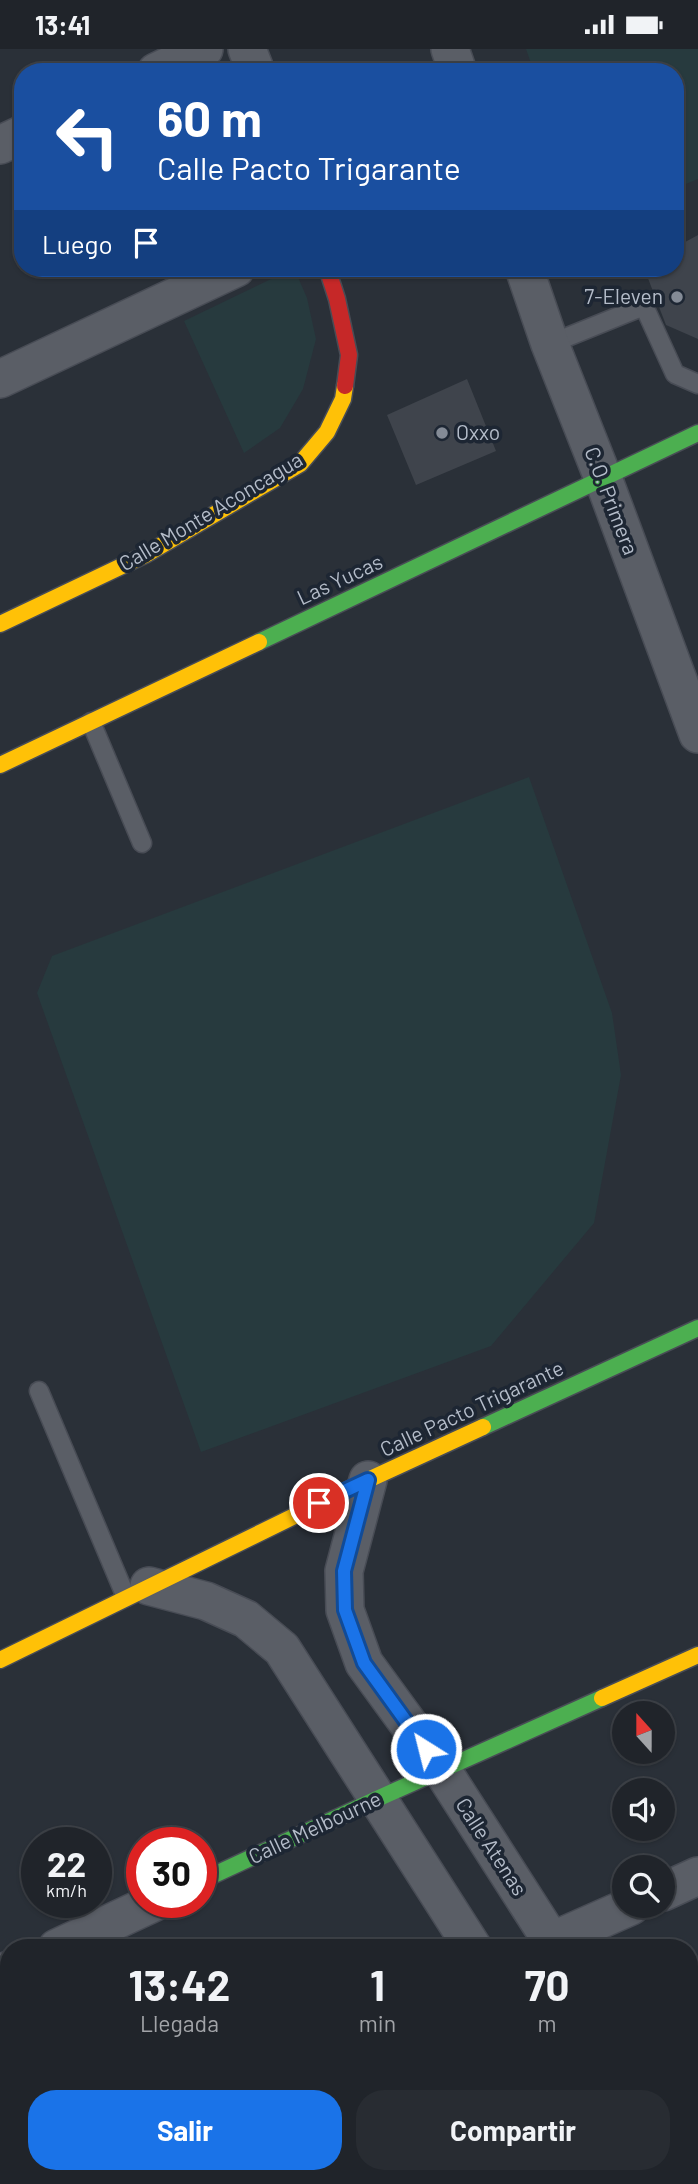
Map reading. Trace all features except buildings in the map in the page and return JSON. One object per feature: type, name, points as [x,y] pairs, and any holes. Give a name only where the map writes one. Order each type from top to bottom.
[{"type":"street","points":[[175,63],[204,49]]},
{"type":"street","points":[[0,379],[217,277]]},
{"type":"street","name":"Calle Monte Aconcagua","points":[[0,624],[145,555],[300,464],[327,432],[344,399],[349,355],[330,277]]},
{"type":"street","name":"C.O. Primera","points":[[527,277],[698,734]]},
{"type":"street","name":"Las Yucas","points":[[0,765],[698,433]]},
{"type":"street","name":"Calle Pacto Trigarante","points":[[0,1660],[368,1480],[698,1328]]},
{"type":"street","name":"Calle Atenas","points":[[368,1480],[344,1571],[345,1610],[364,1663],[442,1770],[551,1939]]},
{"type":"street","points":[[138,1591],[206,1601],[246,1619],[282,1649],[467,1939]]},
{"type":"street","name":"Calle Melbourne","points":[[217,1874],[698,1655]]},
{"type":"street","points":[[675,1887],[698,1876]]},
{"type":"street","points":[[564,1939],[612,1915]]},
{"type":"street","points":[[76,1939],[126,1916]]},
{"type":"lane","points":[[550,344],[645,306],[675,374],[698,384]]},
{"type":"lane","points":[[90,722],[142,843]]},
{"type":"lane","points":[[39,1391],[138,1591]]},
{"type":"green space","points":[[526,49],[698,49],[698,179],[684,185],[684,63],[531,63]]},
{"type":"green space","points":[[275,277],[298,277],[307,298],[316,339],[303,389],[280,428],[244,453],[184,321]]},
{"type":"green space","points":[[529,777],[612,1013],[621,1075],[594,1223],[491,1346],[201,1452],[37,993],[52,956]]},
{"type":"traffic: fast","points":[[259,642],[698,433]]},
{"type":"traffic: fast","points":[[483,1427],[698,1328]]},
{"type":"traffic: fast","points":[[217,1874],[602,1698]]},
{"type":"traffic: slow","points":[[0,624],[145,555],[300,464],[327,432],[343,399],[345,386]]},
{"type":"traffic: slow","points":[[0,765],[259,642]]},
{"type":"traffic: slow","points":[[0,1660],[368,1480],[483,1427]]},
{"type":"traffic: slow","points":[[602,1698],[698,1655]]},
{"type":"traffic: jam","points":[[330,277],[349,355],[345,386]]},
{"type":"place","name":"7-Eleven","points":[[677,297]]},
{"type":"place","name":"Oxxo","points":[[442,433]]},
{"type":"route","points":[[319,1503],[368,1480],[344,1571],[345,1610],[364,1663],[426,1749]]}]
